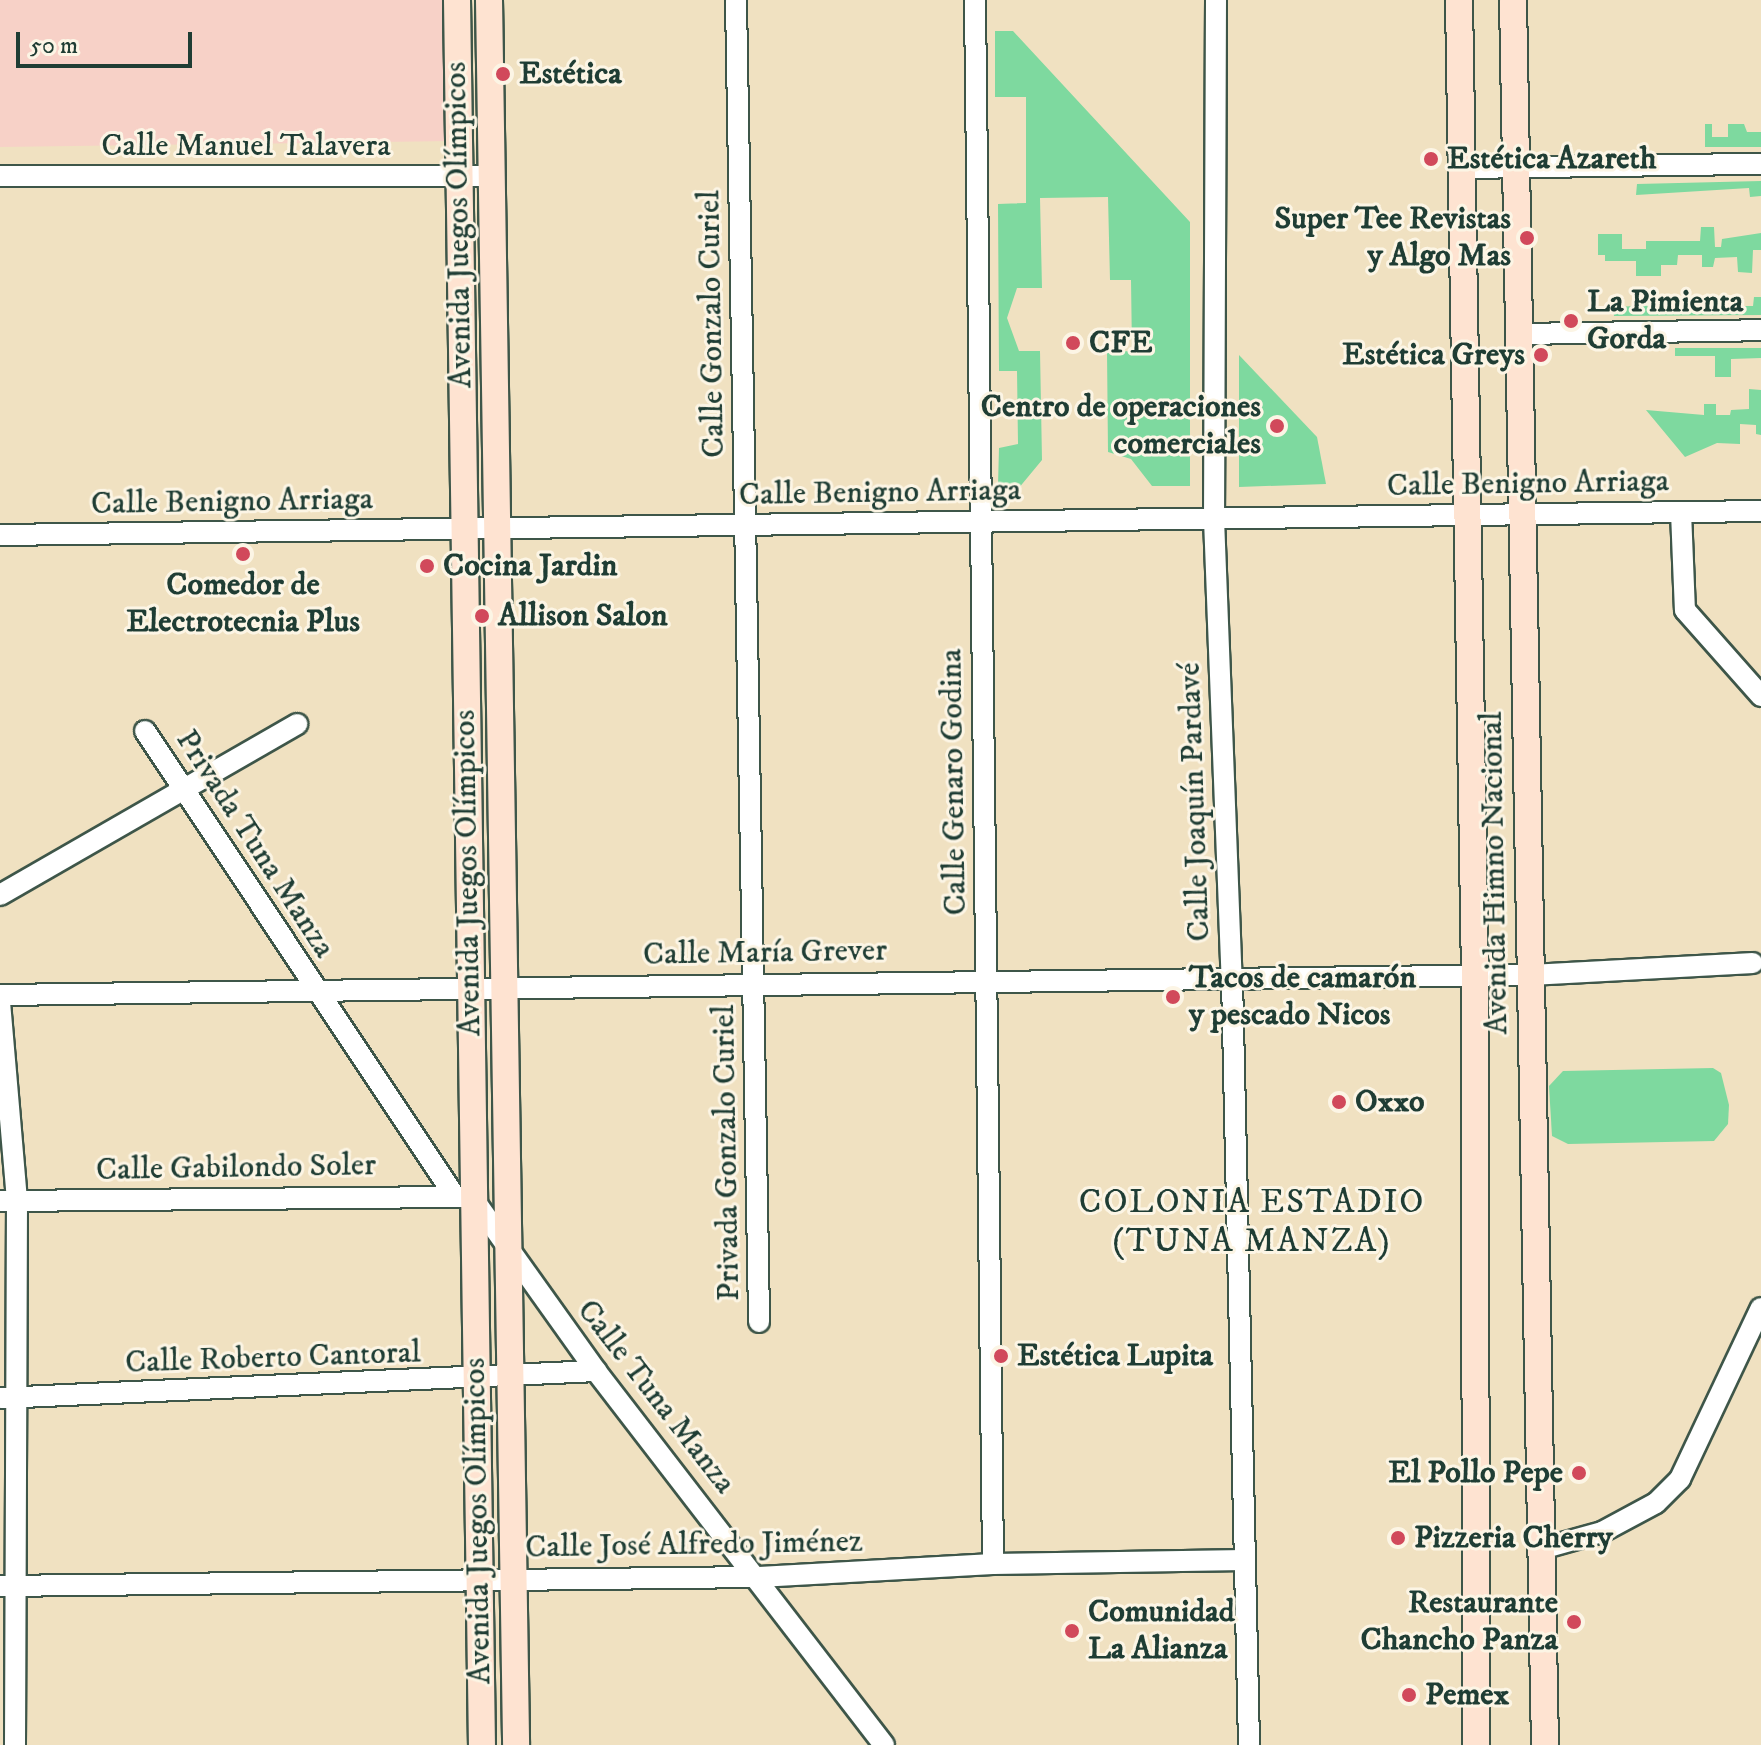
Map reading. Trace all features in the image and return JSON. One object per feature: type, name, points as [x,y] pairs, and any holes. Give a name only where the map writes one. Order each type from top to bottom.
[{"type":"street","name":"Avenida Juegos Olímpicos","points":[[457,0],[469,987],[463,1196],[475,1379],[482,1745]]},
{"type":"street","name":"Avenida Juegos Olímpicos","points":[[489,0],[516,1745]]},
{"type":"street","name":"Calle Gonzalo Curiel","points":[[736,0],[755,983]]},
{"type":"street","name":"Calle Genaro Godina","points":[[975,0],[993,1564]]},
{"type":"street","name":"Calle Joaquín Pardavé","points":[[1216,0],[1214,519],[1232,978],[1249,1745]]},
{"type":"street","name":"Avenida Himno Nacional","points":[[1459,0],[1475,975],[1476,1745]]},
{"type":"street","name":"Avenida Himno Nacional","points":[[1513,0],[1545,1745]]},
{"type":"street","points":[[1463,168],[1761,164]]},
{"type":"street","name":"Calle Manuel Talavera","points":[[0,176],[492,176]]},
{"type":"street","points":[[1519,334],[1761,330]]},
{"type":"street","name":"Calle Benigno Arriaga","points":[[0,535],[1761,511]]},
{"type":"street","points":[[1681,512],[1685,610],[1761,696]]},
{"type":"street","points":[[0,895],[297,724]]},
{"type":"street","name":"Privada Tuna Manza","points":[[145,731],[315,989],[463,1196]]},
{"type":"street","name":"Calle María Grever","points":[[0,995],[503,986],[1531,975],[1753,963]]},
{"type":"street","name":"Privada Gonzalo Curiel","points":[[755,983],[759,1322]]},
{"type":"street","points":[[0,1002],[8,1201],[8,1586],[15,1745]]},
{"type":"street","name":"Calle Tuna Manza","points":[[463,1196],[508,1249],[596,1371],[759,1577],[884,1745]]},
{"type":"street","name":"Calle Gabilondo Soler","points":[[8,1201],[463,1196]]},
{"type":"street","points":[[1541,1549],[1602,1532],[1656,1503],[1680,1479],[1761,1308]]},
{"type":"street","name":"Calle Roberto Cantoral","points":[[7,1398],[475,1379],[510,1374],[596,1371]]},
{"type":"street","name":"Calle José Alfredo Jiménez","points":[[8,1586],[759,1577],[993,1564],[1245,1560]]},
{"type":"shaded area","points":[[0,0],[450,0],[452,141],[0,147]]},
{"type":"green space","points":[[995,31],[1013,31],[1190,222],[1190,486],[1152,486],[1131,459],[1108,452],[1107,352],[1132,351],[1131,280],[1110,280],[1108,197],[1040,198],[1042,288],[1017,288],[1007,318],[1019,351],[1040,351],[1042,460],[1018,489],[998,485],[999,448],[1018,444],[1017,371],[999,371],[998,204],[1026,203],[1026,97],[995,97]]},
{"type":"green space","points":[[1705,124],[1712,124],[1712,137],[1728,137],[1728,124],[1744,124],[1747,132],[1761,132],[1761,147],[1705,147]]},
{"type":"green space","points":[[1761,181],[1761,196],[1750,197],[1749,188],[1636,195],[1637,184]]},
{"type":"green space","points":[[1701,227],[1714,227],[1715,247],[1721,247],[1722,239],[1761,233],[1761,250],[1753,250],[1752,273],[1738,272],[1737,257],[1715,258],[1713,267],[1702,267],[1702,255],[1678,255],[1677,265],[1661,265],[1661,276],[1636,276],[1636,261],[1605,261],[1605,255],[1598,255],[1598,234],[1622,234],[1622,249],[1646,249],[1646,241],[1700,241]]},
{"type":"green space","points":[[1754,297],[1761,297],[1761,315],[1614,316],[1613,307],[1636,306],[1636,301],[1647,301],[1648,312],[1730,311],[1731,306],[1753,306]]},
{"type":"green space","points":[[1675,348],[1761,348],[1761,358],[1731,359],[1731,377],[1715,377],[1715,356],[1675,356]]},
{"type":"green space","points":[[1239,355],[1317,437],[1326,484],[1239,487]]},
{"type":"green space","points":[[1749,389],[1761,390],[1761,435],[1756,434],[1756,425],[1740,424],[1740,444],[1717,443],[1685,457],[1646,410],[1704,415],[1704,404],[1716,404],[1716,415],[1730,415],[1731,410],[1749,409]]},
{"type":"green space","points":[[1713,1068],[1721,1073],[1729,1105],[1728,1124],[1714,1141],[1568,1144],[1552,1136],[1549,1086],[1563,1071]]},
{"type":"place","name":"Estética","points":[[503,74]]},
{"type":"place","name":"Estética Azareth","points":[[1431,159]]},
{"type":"place","name":"Super Tee Revistas y Algo Mas","points":[[1527,238]]},
{"type":"place","name":"La Pimienta Gorda","points":[[1571,321]]},
{"type":"place","name":"CFE","points":[[1073,343]]},
{"type":"place","name":"Estética Greys","points":[[1541,355]]},
{"type":"place","name":"Centro de operaciones comerciales","points":[[1277,426]]},
{"type":"place","name":"Comedor de Electrotecnia Plus","points":[[243,554]]},
{"type":"place","name":"Cocina Jardin","points":[[427,566]]},
{"type":"place","name":"Allison Salon","points":[[482,616]]},
{"type":"place","name":"Tacos de camarón y pescado Nicos","points":[[1173,997]]},
{"type":"place","name":"Oxxo","points":[[1339,1102]]},
{"type":"place","name":"Estética Lupita","points":[[1001,1356]]},
{"type":"place","name":"El Pollo Pepe","points":[[1579,1473]]},
{"type":"place","name":"Pizzeria Cherry","points":[[1398,1538]]},
{"type":"place","name":"Restaurante Chancho Panza","points":[[1574,1622]]},
{"type":"place","name":"Comunidad La Alianza","points":[[1072,1631]]},
{"type":"place","name":"Pemex","points":[[1409,1695]]},
{"type":"district","name":"COLONIA ESTADIO (TUNA MANZA)","points":[[1252,1222]]}]
